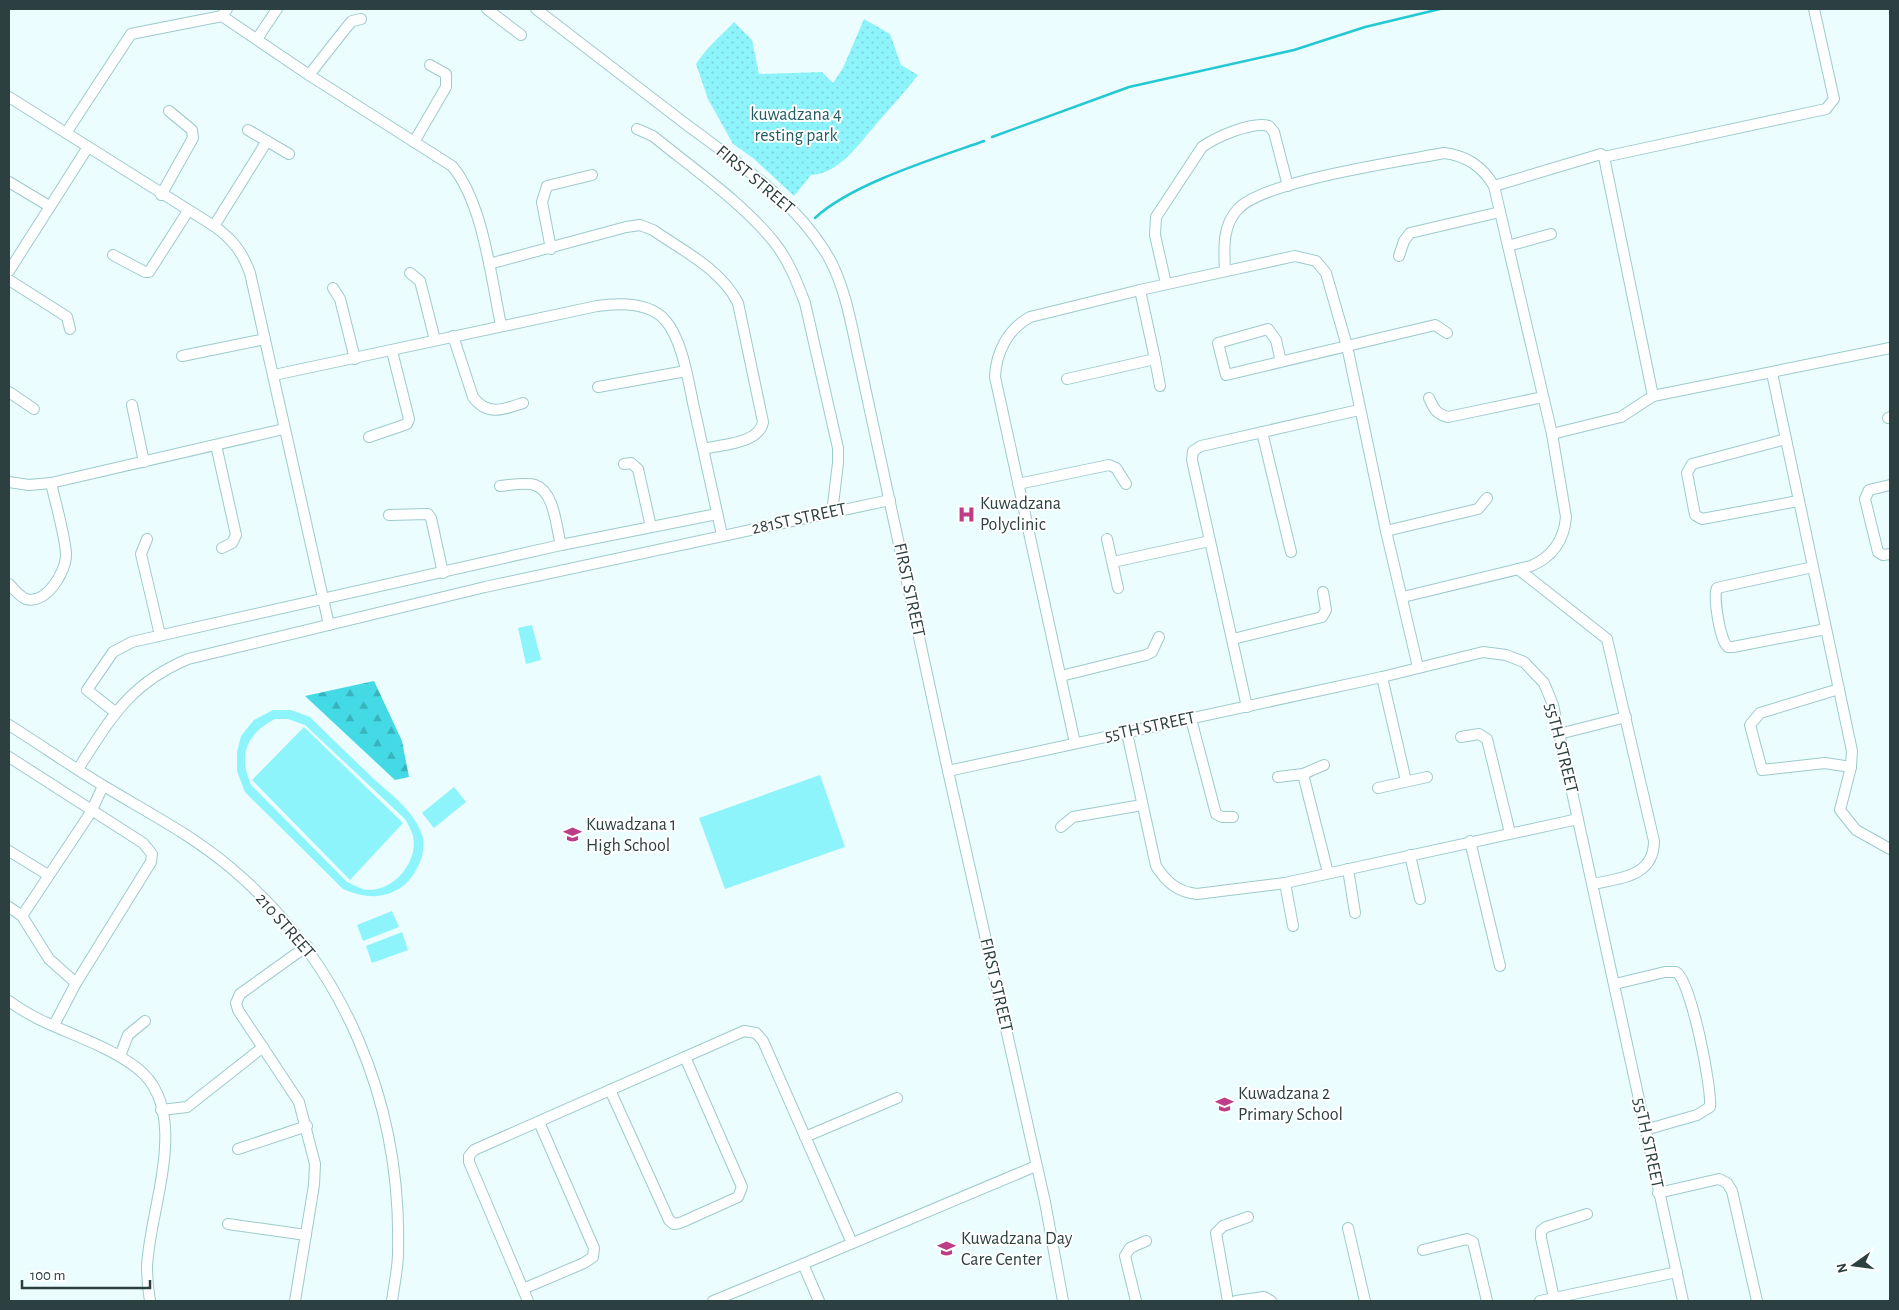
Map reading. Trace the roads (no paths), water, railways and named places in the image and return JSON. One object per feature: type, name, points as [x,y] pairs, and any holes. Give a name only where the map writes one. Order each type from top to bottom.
[{"type":"street","points":[[257,39],[277,9]]},
{"type":"street","points":[[487,9],[521,34]]},
{"type":"street","name":"FIRST STREET","points":[[536,9],[760,179],[796,214],[818,242],[834,270],[848,311],[890,500],[948,772],[1045,1202],[1063,1301]]},
{"type":"street","points":[[1604,157],[1826,109],[1834,99],[1814,9]]},
{"type":"street","points":[[66,133],[131,34],[225,12],[257,39],[309,75],[452,166],[467,186],[473,200],[502,326]]},
{"type":"street","points":[[309,75],[352,21],[361,19]]},
{"type":"street","points":[[414,142],[446,87],[446,74],[430,65]]},
{"type":"street","points":[[9,97],[214,226],[232,240],[244,257],[250,273],[274,375],[284,429],[329,625]]},
{"type":"street","points":[[161,194],[193,138],[192,130],[170,111]]},
{"type":"street","points":[[1166,284],[1155,235],[1156,217],[1202,147],[1212,140],[1254,125],[1269,126],[1274,132],[1288,186]]},
{"type":"street","points":[[637,129],[653,136],[757,222],[775,243],[797,281],[805,303],[838,448],[832,513]]},
{"type":"street","points":[[248,130],[289,154]]},
{"type":"street","points":[[214,226],[267,141]]},
{"type":"street","points":[[9,272],[88,147]]},
{"type":"street","points":[[1225,271],[1224,241],[1228,226],[1238,209],[1251,199],[1288,186],[1444,153],[1457,154],[1470,160],[1486,173],[1494,186],[1552,434],[1566,517],[1565,527],[1558,545],[1542,562],[1403,597]]},
{"type":"street","points":[[1494,186],[1599,153],[1604,157],[1653,396]]},
{"type":"street","points":[[551,249],[542,202],[547,186],[592,174]]},
{"type":"street","points":[[9,182],[50,206]]},
{"type":"street","points":[[113,255],[144,272],[149,272],[188,211]]},
{"type":"street","points":[[1399,256],[1404,241],[1410,233],[1500,212]]},
{"type":"street","points":[[489,264],[551,249],[626,227],[640,226],[653,230],[721,278],[730,288],[738,303],[762,417],[762,428],[752,437],[704,449]]},
{"type":"street","points":[[1508,246],[1551,234]]},
{"type":"street","points":[[1075,743],[995,377],[996,365],[1007,338],[1020,323],[1030,317],[1166,284],[1295,256],[1316,261],[1326,273],[1347,346],[1359,410],[1418,667]]},
{"type":"street","points":[[410,273],[420,281],[435,340]]},
{"type":"street","points":[[9,280],[61,312],[67,317],[70,329]]},
{"type":"street","points":[[333,288],[340,299],[355,359]]},
{"type":"street","points":[[1140,290],[1160,386]]},
{"type":"street","points":[[274,375],[597,306],[627,304],[642,307],[654,312],[669,325],[686,370],[722,535]]},
{"type":"street","points":[[1281,362],[1276,340],[1268,330],[1218,343],[1226,375],[1281,362],[1435,325],[1447,332]]},
{"type":"street","points":[[453,336],[473,397],[479,405],[488,410],[500,410],[523,403]]},
{"type":"street","points":[[182,356],[265,339]]},
{"type":"street","points":[[1552,434],[1621,417],[1653,396],[1890,348]]},
{"type":"street","points":[[369,437],[401,428],[407,424],[409,418],[392,351]]},
{"type":"street","points":[[1067,379],[1155,359]]},
{"type":"street","points":[[598,388],[686,370]]},
{"type":"street","points":[[1772,373],[1852,751],[1851,767],[1840,810],[1856,830],[1890,847]]},
{"type":"street","points":[[9,392],[34,409]]},
{"type":"street","points":[[1430,398],[1434,410],[1440,415],[1448,417],[1543,397]]},
{"type":"street","points":[[132,405],[144,462]]},
{"type":"street","points":[[1247,707],[1192,460],[1194,451],[1201,446],[1359,410]]},
{"type":"street","points":[[9,482],[29,485],[51,483],[284,429]]},
{"type":"street","points":[[1262,432],[1292,552]]},
{"type":"street","points":[[1786,439],[1692,464],[1688,473],[1695,515],[1702,519],[1798,501]]},
{"type":"street","points":[[216,445],[236,535],[232,542],[222,548]]},
{"type":"street","points":[[624,464],[631,463],[638,470],[651,526]]},
{"type":"street","points":[[1018,484],[1109,465],[1116,468],[1126,484]]},
{"type":"street","points":[[9,584],[25,599],[32,600],[41,597],[55,584],[63,568],[66,555],[51,483]]},
{"type":"street","points":[[500,486],[534,484],[542,489],[548,496],[561,545]]},
{"type":"street","points":[[1890,485],[1869,490],[1865,499],[1878,552],[1882,555],[1890,554]]},
{"type":"street","points":[[1386,531],[1478,509],[1487,498]]},
{"type":"street","name":"281ST STREET","points":[[78,769],[115,712],[139,686],[159,672],[188,658],[485,587],[890,500]]},
{"type":"street","points":[[389,515],[428,514],[431,518],[443,573]]},
{"type":"street","points":[[115,712],[87,690],[113,652],[132,642],[561,545],[717,514]]},
{"type":"street","points":[[147,538],[141,554],[160,636]]},
{"type":"street","points":[[1107,539],[1118,588]]},
{"type":"street","points":[[1113,562],[1210,542]]},
{"type":"street","points":[[1812,567],[1718,588],[1714,597],[1723,641],[1728,647],[1733,647],[1826,629]]},
{"type":"street","points":[[1518,569],[1607,639],[1626,717],[1654,841],[1654,851],[1650,861],[1636,872],[1593,884]]},
{"type":"street","points":[[1233,639],[1322,617],[1326,610],[1323,592]]},
{"type":"street","points":[[1061,676],[1146,655],[1152,652],[1159,637]]},
{"type":"street","name":"55TH STREET","points":[[948,772],[1382,677],[1484,652],[1516,658],[1532,668],[1544,683],[1553,705],[1615,984],[1644,1130],[1683,1301]]},
{"type":"street","points":[[1382,677],[1406,781]]},
{"type":"street","points":[[1839,688],[1760,713],[1750,725],[1762,770],[1825,763],[1851,767]]},
{"type":"street","points":[[1559,734],[1626,717]]},
{"type":"street","points":[[1191,719],[1216,814],[1222,817],[1234,817]]},
{"type":"street","name":"210 STREET","points":[[9,725],[104,786],[160,817],[231,868],[307,946],[332,986],[364,1050],[389,1141],[396,1187],[398,1228],[398,1255],[392,1301]]},
{"type":"street","points":[[1127,733],[1156,866],[1168,882],[1181,891],[1197,894],[1285,882],[1578,819]]},
{"type":"street","points":[[1461,737],[1478,734],[1487,739],[1510,833]]},
{"type":"street","points":[[9,757],[91,812],[143,843],[152,854],[151,862],[76,983],[54,1025]]},
{"type":"street","points":[[1278,777],[1303,774],[1324,765]]},
{"type":"street","points":[[1303,774],[1328,873]]},
{"type":"street","points":[[1378,788],[1428,777]]},
{"type":"street","points":[[22,916],[91,812],[104,786]]},
{"type":"street","points":[[1061,827],[1073,817],[1142,805]]},
{"type":"street","points":[[1470,841],[1500,966]]},
{"type":"street","points":[[9,851],[48,876]]},
{"type":"street","points":[[1410,855],[1420,899]]},
{"type":"street","points":[[1348,869],[1355,913]]},
{"type":"street","points":[[1285,882],[1293,926]]},
{"type":"street","points":[[9,907],[22,916],[49,960],[76,983]]},
{"type":"street","points":[[295,1301],[314,1186],[315,1164],[307,1126],[299,1102],[238,1010],[236,1002],[240,994],[307,946]]},
{"type":"street","points":[[1615,984],[1665,972],[1676,972],[1685,983],[1698,1027],[1710,1107],[1698,1115],[1644,1130]]},
{"type":"street","points":[[9,1001],[29,1016],[54,1025],[120,1056],[148,1077],[157,1092],[165,1126],[165,1160],[147,1266],[150,1301]]},
{"type":"street","points":[[120,1056],[128,1035],[145,1021]]},
{"type":"street","points":[[528,1301],[469,1162],[469,1156],[474,1150],[744,1031],[756,1033],[763,1041],[852,1243]]},
{"type":"street","points":[[161,1110],[187,1108],[263,1047]]},
{"type":"street","points":[[610,1090],[669,1220],[674,1224],[680,1223],[738,1197],[742,1187],[685,1057]]},
{"type":"street","points":[[805,1137],[896,1098]]},
{"type":"street","points":[[523,1289],[584,1263],[593,1257],[594,1248],[539,1122]]},
{"type":"street","points":[[238,1149],[307,1126]]},
{"type":"street","points":[[713,1301],[1036,1166]]},
{"type":"street","points":[[1658,1192],[1718,1179],[1727,1182],[1732,1191],[1757,1301]]},
{"type":"street","points":[[1554,1298],[1541,1238],[1542,1232],[1546,1226],[1586,1214]]},
{"type":"street","points":[[1228,1301],[1216,1233],[1222,1226],[1248,1217]]},
{"type":"street","points":[[228,1224],[306,1235]]},
{"type":"street","points":[[1348,1228],[1365,1301]]},
{"type":"street","points":[[1424,1250],[1467,1239],[1473,1242],[1476,1245],[1487,1301]]},
{"type":"street","points":[[1136,1301],[1125,1256],[1130,1248],[1146,1241]]},
{"type":"street","points":[[803,1264],[819,1301]]},
{"type":"street","points":[[1540,1301],[1677,1272]]},
{"type":"street","points":[[1590,1290],[1592,1301]]},
{"type":"street","points":[[1236,1301],[1264,1297],[1271,1301]]},
{"type":"waterway","points":[[992,137],[1129,87],[1294,50],[1365,27],[1440,9]]},
{"type":"waterway","points":[[815,218],[850,194],[872,183],[984,141]]},
{"type":"place","name":"Kuwadzana Polyclinic","points":[[966,514]]},
{"type":"place","name":"Kuwadzana 1 High School","points":[[572,835]]},
{"type":"place","name":"Kuwadzana 2 Primary School","points":[[1224,1104]]},
{"type":"place","name":"Kuwadzana Day Care Center","points":[[947,1249]]},
{"type":"park label","name":"kuwadzana 4 resting park","points":[[796,125]]}]
